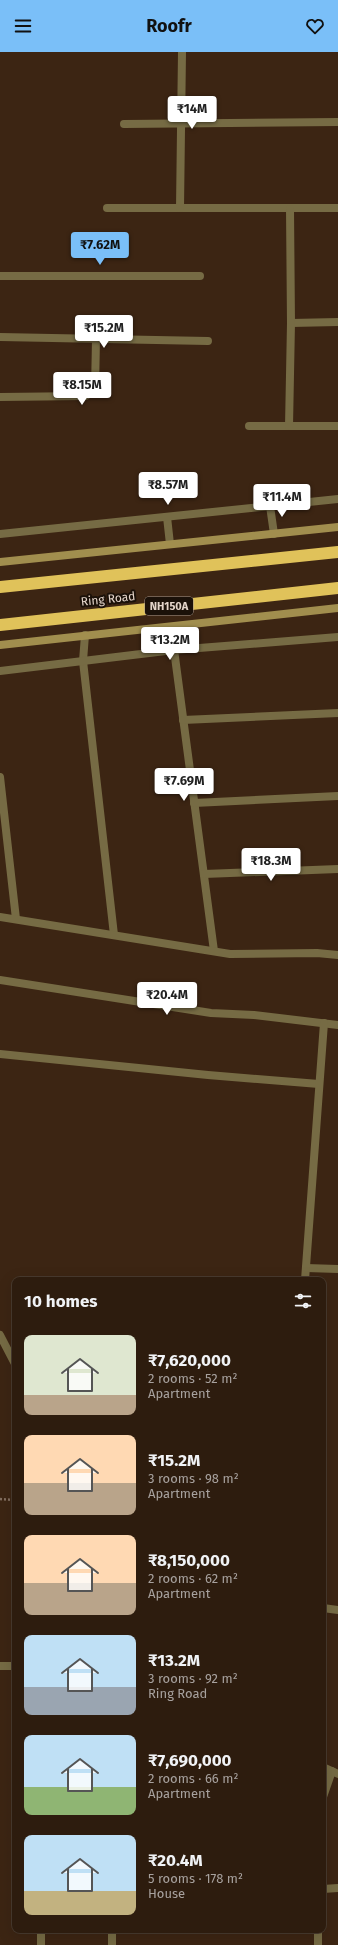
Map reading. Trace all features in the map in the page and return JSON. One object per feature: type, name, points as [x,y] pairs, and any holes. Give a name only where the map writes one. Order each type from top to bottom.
[{"type":"highway","name":"Ring Road","points":[[0,588],[338,552]]},
{"type":"highway","name":"Ring Road","points":[[0,625],[338,588]]},
{"type":"street","points":[[180,208],[182,52]]},
{"type":"street","points":[[124,124],[338,122]]},
{"type":"street","points":[[107,208],[338,208]]},
{"type":"street","points":[[289,426],[291,323],[290,209]]},
{"type":"street","points":[[0,276],[200,276]]},
{"type":"street","points":[[291,323],[338,322]]},
{"type":"street","points":[[0,337],[208,341]]},
{"type":"street","points":[[0,397],[86,396],[95,390],[96,339]]},
{"type":"street","points":[[249,426],[338,426]]},
{"type":"street","points":[[0,534],[338,499]]},
{"type":"street","points":[[270,506],[274,534]]},
{"type":"street","points":[[167,517],[170,544]]},
{"type":"street","points":[[0,562],[338,527]]},
{"type":"street","points":[[0,645],[338,608]]},
{"type":"street","points":[[171,626],[214,951]]},
{"type":"street","points":[[86,635],[82,661],[114,935]]},
{"type":"street","points":[[0,671],[174,650],[338,637]]},
{"type":"street","points":[[183,720],[338,713]]},
{"type":"street","points":[[0,777],[16,919]]},
{"type":"street","points":[[194,803],[338,796]]},
{"type":"street","points":[[204,874],[338,869]]},
{"type":"street","points":[[0,917],[230,954],[317,953],[338,955]]},
{"type":"street","points":[[0,980],[211,1013],[254,1015],[338,1025]]},
{"type":"street","points":[[305,1277],[324,1023]]},
{"type":"street","points":[[0,1054],[208,1075],[319,1084]]},
{"type":"street","points":[[306,1268],[338,1269]]},
{"type":"street","points":[[0,1335],[12,1358]]},
{"type":"street","points":[[326,1608],[338,1610]]},
{"type":"street","points":[[0,1666],[12,1666]]},
{"type":"street","points":[[326,1791],[335,1773]]},
{"type":"street","points":[[326,1889],[338,1888]]},
{"type":"street","points":[[41,1933],[41,1945]]},
{"type":"street","points":[[112,1933],[112,1945]]},
{"type":"street","points":[[318,1933],[318,1945]]},
{"type":"path","points":[[0,1499],[12,1500]]}]
